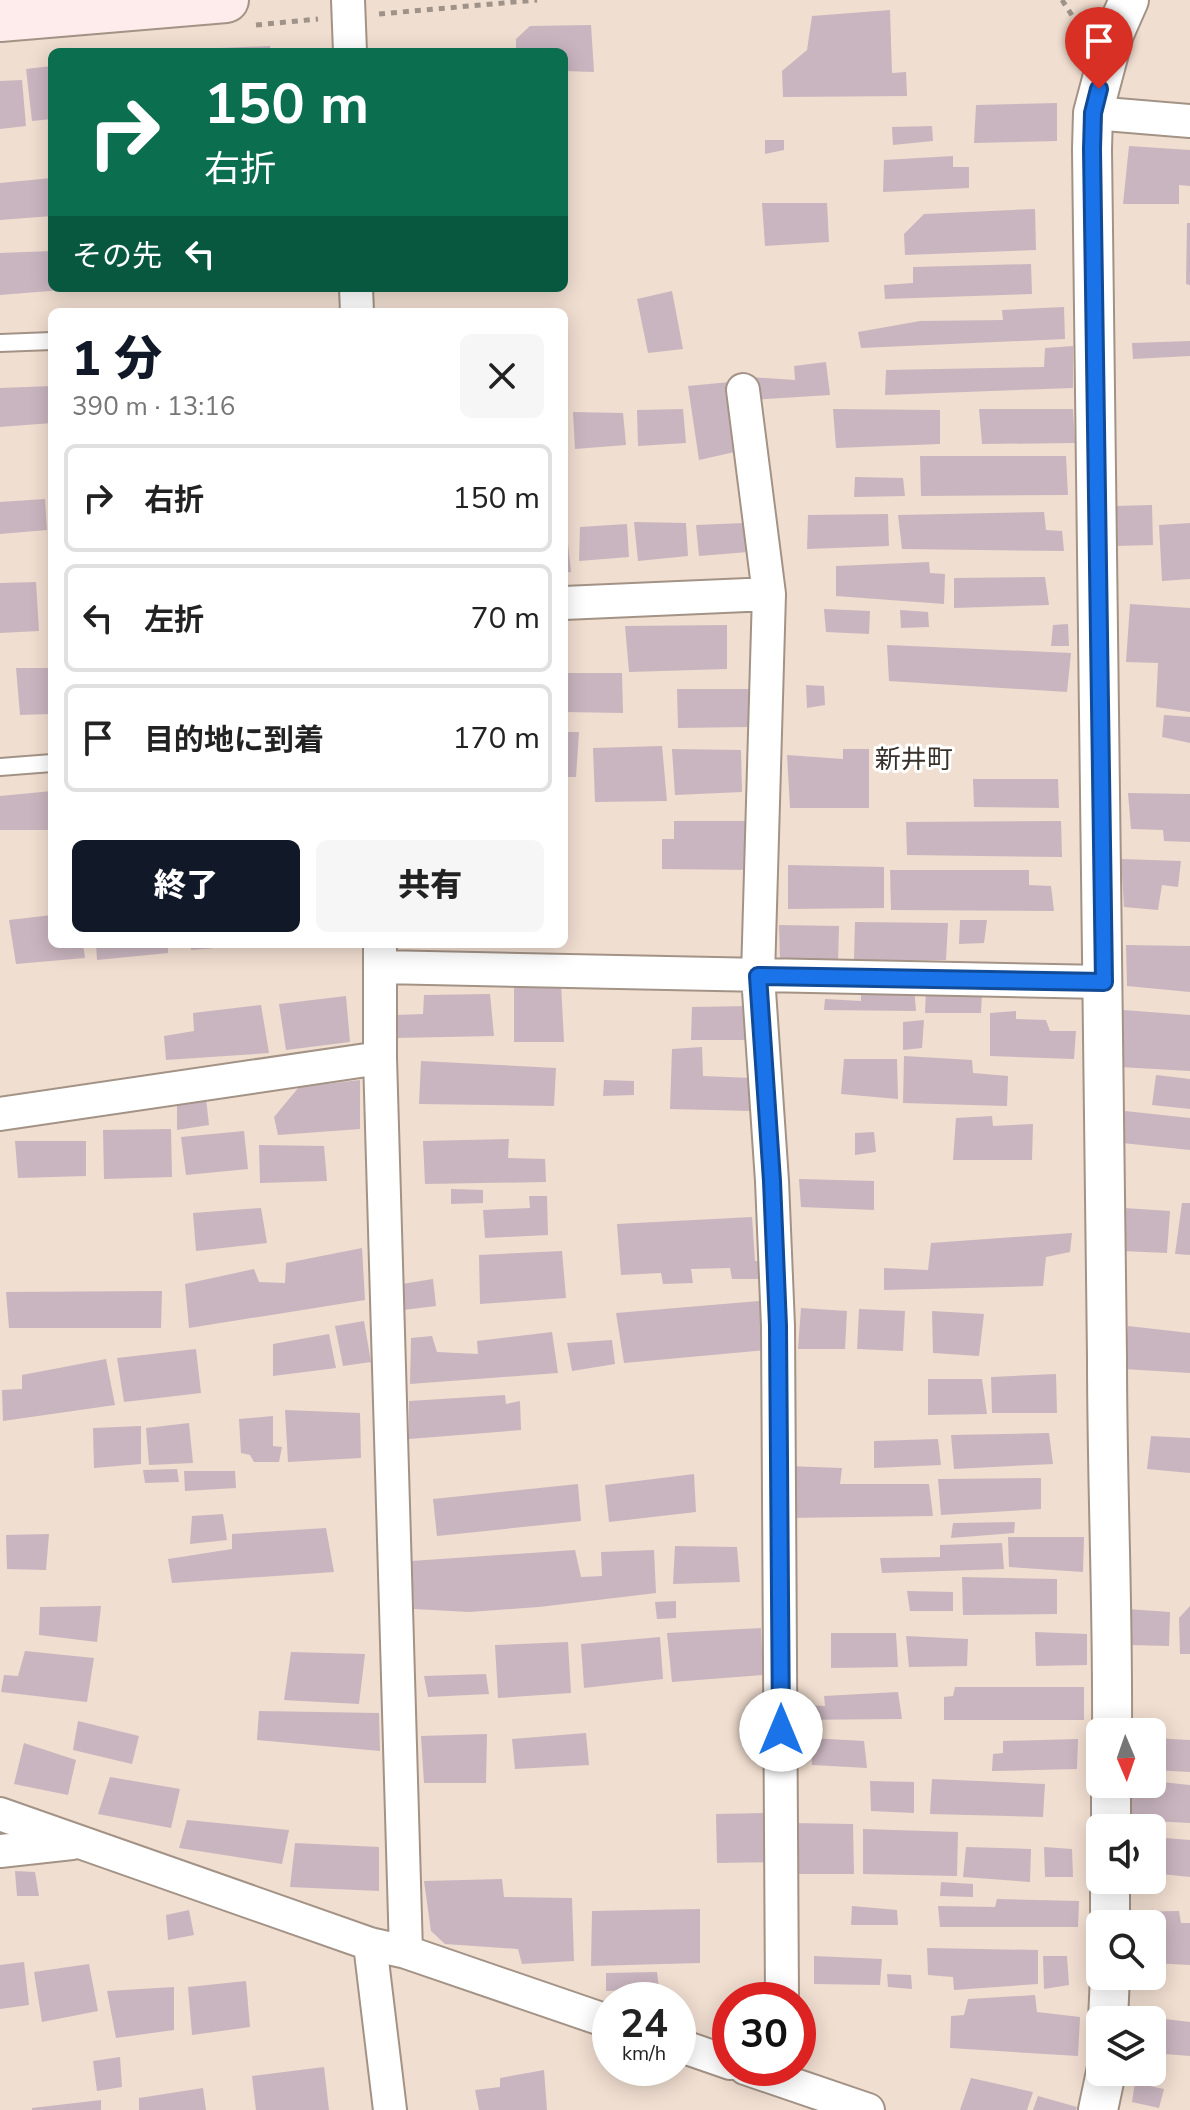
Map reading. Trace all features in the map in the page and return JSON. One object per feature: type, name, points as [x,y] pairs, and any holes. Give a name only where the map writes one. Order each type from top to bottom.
[{"type":"main road","points":[[0,19],[240,13]]},
{"type":"street","points":[[1112,1718],[1093,113],[1114,34],[1129,0]]},
{"type":"street","points":[[348,8],[350,48]]},
{"type":"street","points":[[1093,113],[1190,121]]},
{"type":"street","points":[[743,390],[769,594],[758,976],[778,1326],[782,1982]]},
{"type":"street","points":[[568,603],[769,594]]},
{"type":"street","points":[[406,1952],[380,1058],[380,956],[758,976],[1104,982]]},
{"type":"street","points":[[0,1114],[380,1058]]},
{"type":"street","points":[[0,1814],[370,1944],[406,1952],[592,2016]]},
{"type":"street","points":[[0,1851],[80,1842]]},
{"type":"street","points":[[370,1944],[390,2110]]},
{"type":"street","points":[[809,2086],[868,2110]]},
{"type":"street","points":[[1098,2110],[1103,2086]]},
{"type":"lane","points":[[0,343],[48,341]]},
{"type":"lane","points":[[0,767],[48,763]]},
{"type":"path","points":[[240,13],[537,0]]},
{"type":"path","points":[[1062,0],[1080,28]]},
{"type":"building","points":[[890,10],[892,73],[906,72],[907,96],[783,97],[782,71],[807,50],[812,16]]},
{"type":"building","points":[[591,25],[594,72],[568,71],[568,48],[516,48],[516,39],[530,26]]},
{"type":"building","points":[[270,46],[270,48],[222,48]]},
{"type":"building","points":[[48,66],[48,119],[32,121],[26,69]]},
{"type":"building","points":[[22,80],[26,126],[0,129],[0,81]]},
{"type":"building","points":[[1057,103],[1057,141],[974,143],[976,105]]},
{"type":"building","points":[[932,126],[933,141],[893,145],[892,127]]},
{"type":"building","points":[[765,140],[784,140],[784,150],[765,154]]},
{"type":"building","points":[[1129,146],[1190,150],[1190,186],[1179,185],[1179,204],[1123,204]]},
{"type":"building","points":[[953,156],[953,167],[969,167],[969,188],[883,192],[884,160]]},
{"type":"building","points":[[48,178],[48,216],[0,220],[0,183]]},
{"type":"building","points":[[762,203],[827,203],[829,242],[765,246]]},
{"type":"building","points":[[1035,209],[1036,250],[905,255],[904,234],[924,214]]},
{"type":"building","points":[[1187,223],[1190,223],[1190,285],[1186,284]]},
{"type":"building","points":[[48,251],[48,291],[0,295],[0,253]]},
{"type":"building","points":[[1031,264],[1032,294],[885,299],[884,285],[913,283],[913,267]]},
{"type":"building","points":[[672,291],[683,349],[648,353],[637,299]]},
{"type":"building","points":[[1064,307],[1065,339],[861,348],[858,332],[920,321],[1003,320],[1002,310]]},
{"type":"building","points":[[1190,341],[1190,356],[1133,359],[1132,343]]},
{"type":"building","points":[[1073,346],[1073,388],[885,395],[886,370],[1044,367],[1045,348]]},
{"type":"building","points":[[826,362],[830,395],[752,400],[751,377],[795,380],[794,366]]},
{"type":"building","points":[[730,382],[739,451],[699,460],[688,386]]},
{"type":"building","points":[[48,386],[48,423],[0,427],[0,388]]},
{"type":"building","points":[[683,409],[686,443],[638,446],[637,410]]},
{"type":"building","points":[[833,409],[940,410],[940,444],[836,448]]},
{"type":"building","points":[[979,409],[1073,409],[1075,443],[982,444]]},
{"type":"building","points":[[573,412],[623,413],[626,445],[575,449]]},
{"type":"building","points":[[920,456],[1066,456],[1068,495],[921,496]]},
{"type":"building","points":[[855,477],[903,478],[905,496],[854,497]]},
{"type":"building","points":[[45,499],[47,530],[0,534],[0,502]]},
{"type":"building","points":[[1152,505],[1153,545],[1115,546],[1114,506]]},
{"type":"building","points":[[1044,512],[1046,530],[1062,531],[1064,551],[902,549],[898,515]]},
{"type":"building","points":[[888,514],[889,546],[807,549],[808,515]]},
{"type":"building","points":[[634,522],[686,523],[688,556],[638,561]]},
{"type":"building","points":[[744,523],[748,552],[699,556],[696,525]]},
{"type":"building","points":[[1190,523],[1190,579],[1162,581],[1159,525]]},
{"type":"building","points":[[627,524],[629,557],[579,561],[580,527]]},
{"type":"building","points":[[568,543],[571,572],[568,572]]},
{"type":"building","points":[[929,562],[930,573],[945,574],[944,604],[836,596],[836,566]]},
{"type":"building","points":[[1045,577],[1049,605],[954,608],[954,578]]},
{"type":"building","points":[[36,582],[39,631],[0,633],[0,583]]},
{"type":"building","points":[[1130,604],[1190,608],[1190,712],[1156,707],[1158,663],[1126,662]]},
{"type":"building","points":[[824,609],[870,611],[869,634],[826,632]]},
{"type":"building","points":[[900,610],[928,612],[929,627],[901,628]]},
{"type":"building","points":[[1068,624],[1069,646],[1051,646],[1053,625]]},
{"type":"building","points":[[727,625],[727,669],[629,672],[625,626]]},
{"type":"building","points":[[887,645],[1071,653],[1067,692],[889,681]]},
{"type":"building","points":[[16,668],[48,668],[48,714],[20,715]]},
{"type":"building","points":[[568,673],[622,673],[623,713],[568,712]]},
{"type":"building","points":[[806,685],[824,686],[825,705],[807,708]]},
{"type":"building","points":[[677,689],[749,689],[748,727],[678,728]]},
{"type":"building","points":[[1164,715],[1190,717],[1190,743],[1162,737]]},
{"type":"building","points":[[568,732],[579,732],[576,777],[568,777]]},
{"type":"building","points":[[662,746],[667,801],[595,802],[593,748]]},
{"type":"building","points":[[672,749],[741,750],[742,792],[675,795]]},
{"type":"building","points":[[843,749],[869,749],[869,808],[790,808],[787,755],[843,759]]},
{"type":"building","points":[[973,779],[1058,779],[1059,808],[974,807]]},
{"type":"building","points":[[48,791],[48,830],[0,830],[0,796]]},
{"type":"building","points":[[1128,793],[1190,794],[1190,842],[1164,841],[1163,830],[1131,829]]},
{"type":"building","points":[[674,821],[752,821],[752,870],[662,869],[662,839],[674,839]]},
{"type":"building","points":[[1061,821],[1062,857],[907,855],[906,822]]},
{"type":"building","points":[[1121,859],[1181,861],[1178,887],[1162,885],[1158,910],[1124,907]]},
{"type":"building","points":[[788,865],[884,867],[884,908],[788,909]]},
{"type":"building","points":[[890,870],[1029,870],[1029,885],[1051,886],[1054,911],[891,910]]},
{"type":"building","points":[[48,915],[48,948],[84,948],[85,958],[16,964],[9,920]]},
{"type":"building","points":[[960,920],[987,920],[984,943],[959,944]]},
{"type":"building","points":[[855,922],[948,923],[946,960],[854,961]]},
{"type":"building","points":[[779,925],[839,926],[838,962],[780,959]]},
{"type":"building","points":[[1126,945],[1190,946],[1190,992],[1127,986]]},
{"type":"building","points":[[96,948],[168,948],[168,953],[97,960]]},
{"type":"building","points":[[561,984],[564,1042],[514,1042],[514,985]]},
{"type":"building","points":[[914,987],[916,1011],[824,1010],[825,999],[861,1001],[861,991]]},
{"type":"building","points":[[926,990],[982,991],[981,1013],[925,1013]]},
{"type":"building","points":[[490,994],[494,1036],[396,1038],[395,1015],[423,1014],[424,995]]},
{"type":"building","points":[[346,996],[350,1042],[286,1050],[279,1004]]},
{"type":"building","points":[[261,1005],[269,1053],[166,1060],[164,1036],[194,1031],[193,1013]]},
{"type":"building","points":[[750,1006],[749,1040],[691,1040],[692,1007]]},
{"type":"building","points":[[1123,1010],[1190,1015],[1190,1071],[1119,1067]]},
{"type":"building","points":[[1016,1011],[1016,1019],[1046,1020],[1050,1031],[1076,1031],[1074,1059],[990,1056],[990,1013]]},
{"type":"building","points":[[924,1020],[922,1048],[903,1050],[903,1022]]},
{"type":"building","points":[[702,1047],[703,1076],[752,1078],[752,1111],[670,1109],[672,1049]]},
{"type":"building","points":[[904,1056],[972,1060],[973,1073],[1008,1076],[1007,1106],[903,1103]]},
{"type":"building","points":[[844,1059],[897,1059],[898,1099],[841,1094]]},
{"type":"building","points":[[421,1061],[556,1068],[554,1106],[419,1104]]},
{"type":"building","points":[[1156,1075],[1190,1079],[1190,1109],[1152,1105]]},
{"type":"building","points":[[360,1080],[360,1129],[278,1135],[274,1117],[299,1087]]},
{"type":"building","points":[[604,1080],[634,1081],[634,1095],[603,1096]]},
{"type":"building","points":[[206,1098],[209,1125],[177,1130],[177,1102]]},
{"type":"building","points":[[1125,1111],[1190,1118],[1190,1150],[1122,1143]]},
{"type":"building","points":[[992,1116],[993,1126],[1033,1124],[1032,1160],[953,1160],[956,1118]]},
{"type":"building","points":[[171,1129],[172,1177],[104,1179],[103,1130]]},
{"type":"building","points":[[244,1131],[248,1169],[186,1175],[181,1137]]},
{"type":"building","points":[[874,1132],[876,1152],[855,1155],[855,1133]]},
{"type":"building","points":[[509,1139],[508,1158],[545,1159],[546,1182],[425,1184],[423,1141]]},
{"type":"building","points":[[15,1141],[86,1141],[86,1176],[18,1178]]},
{"type":"building","points":[[259,1145],[324,1146],[327,1181],[260,1183]]},
{"type":"building","points":[[799,1179],[874,1181],[874,1210],[801,1207]]},
{"type":"building","points":[[451,1189],[483,1190],[483,1203],[451,1204]]},
{"type":"building","points":[[529,1196],[547,1196],[548,1235],[485,1238],[483,1210],[530,1208]]},
{"type":"building","points":[[1182,1203],[1190,1203],[1190,1255],[1175,1254]]},
{"type":"building","points":[[261,1208],[267,1243],[196,1251],[193,1213]]},
{"type":"building","points":[[1124,1208],[1170,1211],[1167,1253],[1122,1251]]},
{"type":"building","points":[[752,1217],[755,1261],[767,1261],[769,1279],[732,1279],[730,1268],[691,1269],[693,1283],[663,1284],[661,1273],[621,1275],[617,1224]]},
{"type":"building","points":[[1072,1233],[1070,1252],[1046,1257],[1043,1286],[884,1290],[884,1268],[928,1270],[931,1243]]},
{"type":"building","points":[[362,1248],[365,1300],[189,1328],[185,1284],[254,1269],[259,1282],[285,1283],[286,1263]]},
{"type":"building","points":[[562,1251],[566,1298],[480,1304],[479,1255]]},
{"type":"building","points":[[433,1279],[436,1306],[403,1310],[402,1284]]},
{"type":"building","points":[[162,1291],[161,1328],[9,1328],[6,1292]]},
{"type":"building","points":[[759,1301],[766,1350],[624,1363],[616,1313]]},
{"type":"building","points":[[801,1308],[847,1311],[845,1349],[798,1349]]},
{"type":"building","points":[[859,1309],[905,1311],[903,1351],[857,1349]]},
{"type":"building","points":[[932,1311],[984,1314],[979,1356],[933,1353]]},
{"type":"building","points":[[364,1321],[371,1362],[343,1366],[335,1326]]},
{"type":"building","points":[[1128,1326],[1190,1333],[1190,1373],[1124,1369]]},
{"type":"building","points":[[552,1332],[558,1373],[410,1384],[411,1338],[432,1336],[437,1352],[478,1354],[477,1341]]},
{"type":"building","points":[[329,1334],[336,1368],[273,1376],[273,1344]]},
{"type":"building","points":[[612,1340],[615,1364],[572,1371],[567,1343]]},
{"type":"building","points":[[196,1349],[201,1393],[124,1402],[117,1358]]},
{"type":"building","points":[[106,1359],[115,1405],[3,1421],[2,1390],[22,1389],[22,1375]]},
{"type":"building","points":[[1056,1374],[1057,1413],[992,1413],[991,1377]]},
{"type":"building","points":[[928,1379],[982,1379],[987,1414],[928,1415]]},
{"type":"building","points":[[505,1395],[506,1404],[520,1401],[521,1430],[409,1439],[409,1401]]},
{"type":"building","points":[[285,1410],[360,1413],[361,1458],[288,1462]]},
{"type":"building","points":[[273,1416],[273,1446],[282,1447],[279,1462],[254,1462],[250,1455],[241,1453],[239,1419]]},
{"type":"building","points":[[189,1423],[193,1463],[149,1465],[146,1428]]},
{"type":"building","points":[[141,1426],[141,1464],[94,1468],[93,1428]]},
{"type":"building","points":[[1049,1433],[1053,1464],[954,1469],[951,1435]]},
{"type":"building","points":[[1151,1436],[1190,1438],[1190,1473],[1147,1469]]},
{"type":"building","points":[[938,1439],[941,1465],[874,1468],[874,1441]]},
{"type":"building","points":[[787,1466],[842,1468],[840,1484],[929,1484],[933,1516],[786,1518]]},
{"type":"building","points":[[177,1469],[179,1482],[145,1483],[143,1470]]},
{"type":"building","points":[[184,1471],[235,1471],[236,1488],[185,1491]]},
{"type":"building","points":[[694,1474],[696,1512],[609,1522],[605,1485]]},
{"type":"building","points":[[1041,1478],[1041,1509],[941,1515],[938,1479]]},
{"type":"building","points":[[578,1484],[581,1521],[437,1536],[433,1499]]},
{"type":"building","points":[[223,1514],[227,1540],[190,1544],[192,1516]]},
{"type":"building","points":[[1015,1522],[1014,1533],[951,1538],[953,1523]]},
{"type":"building","points":[[326,1528],[334,1572],[172,1583],[168,1559],[232,1549],[232,1534]]},
{"type":"building","points":[[49,1534],[46,1570],[7,1569],[6,1535]]},
{"type":"building","points":[[1008,1537],[1084,1537],[1083,1572],[1009,1567]]},
{"type":"building","points":[[1002,1543],[1004,1569],[882,1573],[880,1558],[940,1557],[940,1545]]},
{"type":"building","points":[[675,1546],[737,1547],[740,1582],[673,1584]]},
{"type":"building","points":[[575,1550],[581,1577],[602,1576],[601,1552],[654,1550],[656,1593],[469,1612],[414,1609],[411,1561]]},
{"type":"building","points":[[962,1577],[1057,1579],[1057,1614],[963,1615]]},
{"type":"building","points":[[907,1591],[953,1592],[953,1611],[910,1611]]},
{"type":"building","points":[[676,1601],[676,1618],[657,1619],[655,1602]]},
{"type":"building","points":[[101,1606],[97,1642],[39,1635],[40,1607]]},
{"type":"building","points":[[1190,1606],[1190,1654],[1180,1654],[1179,1618]]},
{"type":"building","points":[[1127,1609],[1170,1612],[1169,1646],[1129,1645]]},
{"type":"building","points":[[761,1628],[763,1675],[672,1682],[667,1633]]},
{"type":"building","points":[[1035,1632],[1087,1634],[1087,1665],[1036,1666]]},
{"type":"building","points":[[831,1633],[896,1633],[898,1667],[831,1668]]},
{"type":"building","points":[[906,1636],[968,1639],[967,1666],[909,1667]]},
{"type":"building","points":[[660,1637],[663,1679],[584,1688],[581,1644]]},
{"type":"building","points":[[568,1642],[571,1693],[498,1698],[495,1645]]},
{"type":"building","points":[[25,1651],[94,1658],[87,1702],[1,1692],[4,1675],[18,1676]]},
{"type":"building","points":[[291,1652],[365,1654],[359,1704],[284,1700]]},
{"type":"building","points":[[486,1674],[489,1694],[428,1697],[424,1676]]},
{"type":"building","points":[[955,1687],[1084,1687],[1084,1720],[944,1720],[944,1697],[953,1696]]},
{"type":"building","points":[[898,1692],[902,1719],[789,1720],[788,1704],[825,1706],[824,1696]]},
{"type":"building","points":[[259,1711],[379,1713],[380,1751],[257,1740]]},
{"type":"building","points":[[78,1721],[139,1736],[132,1764],[73,1750]]},
{"type":"building","points":[[586,1733],[589,1765],[515,1769],[512,1739]]},
{"type":"building","points":[[487,1734],[486,1783],[424,1783],[421,1736]]},
{"type":"building","points":[[811,1738],[864,1741],[867,1768],[812,1765]]},
{"type":"building","points":[[1078,1739],[1077,1769],[992,1771],[993,1754],[1003,1753],[1003,1741]]},
{"type":"building","points":[[1166,1739],[1190,1740],[1190,1772],[1166,1771]]},
{"type":"building","points":[[24,1743],[76,1760],[68,1795],[14,1784]]},
{"type":"building","points":[[110,1777],[180,1789],[171,1828],[98,1814]]},
{"type":"building","points":[[932,1779],[1045,1784],[1043,1817],[930,1814]]},
{"type":"building","points":[[870,1781],[914,1782],[914,1813],[871,1811]]},
{"type":"building","points":[[1166,1782],[1190,1785],[1190,1823],[1166,1822],[1166,1814],[1131,1814],[1131,1798],[1166,1798]]},
{"type":"building","points":[[769,1813],[771,1862],[717,1863],[716,1814]]},
{"type":"building","points":[[187,1820],[289,1830],[282,1864],[179,1848]]},
{"type":"building","points":[[790,1823],[853,1824],[854,1874],[791,1874]]},
{"type":"building","points":[[863,1829],[958,1832],[957,1876],[863,1874]]},
{"type":"building","points":[[1166,1838],[1190,1840],[1190,1877],[1166,1874]]},
{"type":"building","points":[[295,1843],[379,1847],[379,1891],[290,1887]]},
{"type":"building","points":[[966,1847],[1031,1849],[1030,1882],[963,1877]]},
{"type":"building","points":[[1044,1847],[1072,1849],[1073,1877],[1045,1877]]},
{"type":"building","points":[[15,1871],[35,1872],[39,1896],[17,1896]]},
{"type":"building","points":[[502,1879],[504,1897],[572,1898],[574,1961],[522,1964],[518,1949],[445,1944],[431,1931],[424,1881]]},
{"type":"building","points":[[941,1882],[973,1884],[973,1897],[940,1896]]},
{"type":"building","points":[[997,1899],[1079,1901],[1078,1927],[940,1927],[938,1906],[995,1907]]},
{"type":"building","points":[[852,1906],[897,1910],[898,1925],[851,1925]]},
{"type":"building","points":[[700,1909],[700,1963],[591,1966],[592,1911]]},
{"type":"building","points":[[189,1910],[194,1935],[168,1940],[166,1915]]},
{"type":"building","points":[[1166,1911],[1179,1911],[1181,1923],[1190,1923],[1190,1965],[1166,1964]]},
{"type":"building","points":[[927,1948],[1038,1950],[1038,1984],[954,1990],[953,1977],[928,1975]]},
{"type":"building","points":[[814,1956],[882,1959],[880,1985],[814,1982]]},
{"type":"building","points":[[1043,1956],[1067,1956],[1069,1985],[1044,1989]]},
{"type":"building","points":[[24,1962],[29,2005],[0,2009],[0,1965]]},
{"type":"building","points":[[89,1964],[98,2011],[42,2022],[34,1972]]},
{"type":"building","points":[[657,1972],[658,1982],[606,1982],[606,1973]]},
{"type":"building","points":[[887,1974],[911,1975],[912,1989],[888,1987]]},
{"type":"building","points":[[246,1981],[250,2027],[192,2035],[188,1987]]},
{"type":"building","points":[[174,1987],[174,2030],[116,2038],[107,1991]]},
{"type":"building","points":[[1035,1995],[1037,2012],[1080,2017],[1078,2056],[950,2048],[951,2016],[964,2015],[968,1999]]},
{"type":"building","points":[[1166,2019],[1190,2022],[1190,2056],[1166,2054]]},
{"type":"building","points":[[120,2057],[122,2087],[97,2091],[93,2061]]},
{"type":"building","points":[[324,2067],[329,2110],[256,2110],[252,2076]]},
{"type":"building","points":[[544,2070],[547,2110],[479,2110],[475,2090],[500,2087],[500,2078]]},
{"type":"building","points":[[971,2078],[1033,2092],[1027,2110],[960,2110]]},
{"type":"building","points":[[1135,2086],[1164,2089],[1159,2108],[1132,2102]]},
{"type":"building","points":[[203,2088],[206,2110],[139,2110],[139,2098]]},
{"type":"building","points":[[1038,2096],[1077,2107],[1076,2110],[1033,2110]]},
{"type":"building","points":[[101,2100],[101,2110],[32,2110],[32,2108]]},
{"type":"district","name":"新井町","points":[[914,759]]},
{"type":"route","points":[[781,1730],[778,1326],[758,976],[1104,982],[1092,149],[1093,113],[1099,89]]}]
